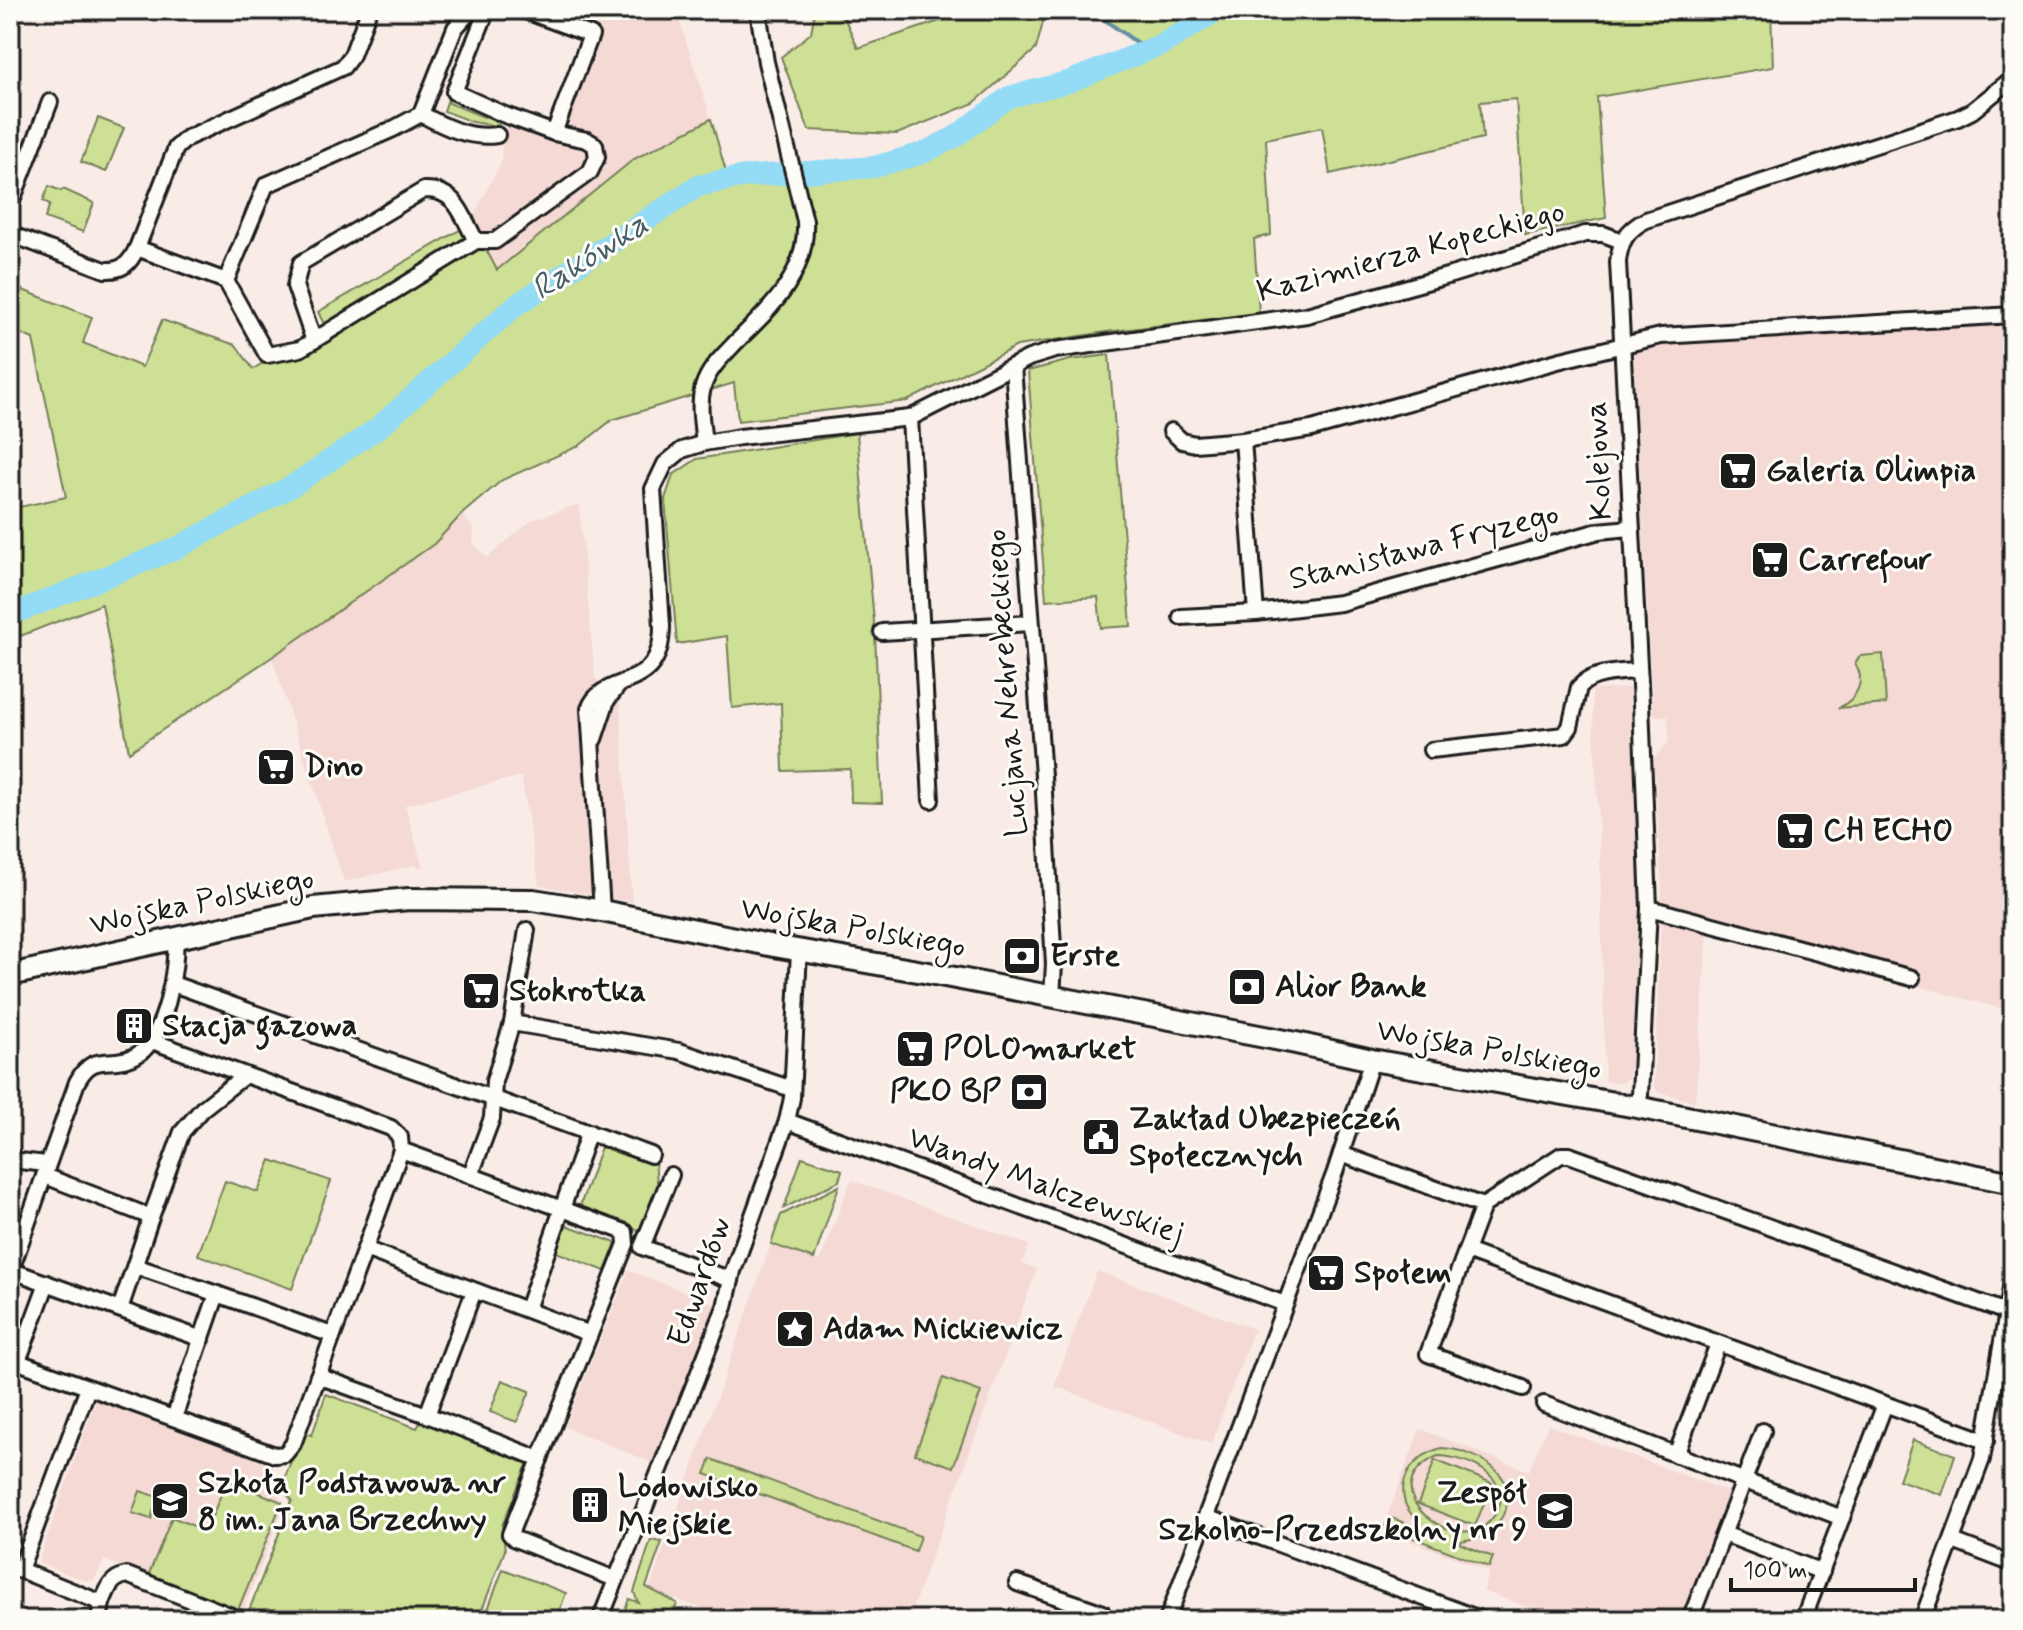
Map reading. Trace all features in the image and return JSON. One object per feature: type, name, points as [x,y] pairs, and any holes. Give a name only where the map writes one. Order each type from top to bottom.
[{"type":"street","points":[[10,234],[105,270],[124,267],[137,248],[179,143],[343,67],[352,55],[369,10]]},
{"type":"street","points":[[226,281],[266,185],[421,114],[455,28],[471,10]]},
{"type":"street","points":[[137,248],[226,281],[267,355],[300,349],[476,241],[495,241],[590,172],[597,157],[595,145],[587,140],[554,133],[454,92],[487,10]]},
{"type":"street","points":[[523,10],[591,35],[554,133]]},
{"type":"street","points":[[602,911],[592,744],[607,700],[618,686],[643,674],[656,656],[662,638],[652,502],[656,481],[671,458],[682,450],[704,443],[700,403],[707,378],[721,358],[777,301],[788,287],[800,260],[805,227],[766,62],[758,10]]},
{"type":"street","points":[[1622,241],[1627,233],[1646,220],[1958,118],[1972,111],[2013,78]]},
{"type":"street","points":[[10,206],[50,102]]},
{"type":"street","points":[[421,114],[462,133],[483,137],[497,135]]},
{"type":"street","points":[[314,341],[295,286],[301,263],[424,190],[439,190],[451,196],[476,241]]},
{"type":"street","name":"Kazimierza Kopeckiego","points":[[704,443],[910,418],[1040,354],[1307,315],[1585,234],[1603,234],[1622,241]]},
{"type":"street","name":"Kolejowa","points":[[1622,241],[1618,262],[1621,344],[1649,908],[1637,1107]]},
{"type":"street","points":[[1171,431],[1182,441],[1195,444],[1312,429],[1621,344],[1661,336],[2013,315]]},
{"type":"street","name":"Lucjana Nehrebeckiego","points":[[1013,366],[1047,850],[1054,964],[1052,996]]},
{"type":"street","points":[[910,418],[931,800]]},
{"type":"street","points":[[1243,440],[1256,613]]},
{"type":"street","name":"Stanisława Fryzego","points":[[1181,617],[1256,613],[1340,603],[1599,531],[1630,528]]},
{"type":"street","points":[[882,632],[1030,623]]},
{"type":"street","points":[[1431,750],[1564,735],[1570,727],[1579,687],[1583,682],[1590,678],[1639,671]]},
{"type":"street","name":"Wojska Polskiego","points":[[10,975],[313,908],[409,899],[533,900],[1052,996],[1372,1060],[1637,1107],[2013,1183]]},
{"type":"street","points":[[1649,908],[1912,978]]},
{"type":"street","points":[[471,1174],[492,1118],[494,1081],[512,1023],[527,930]]},
{"type":"street","points":[[175,937],[177,956],[173,984],[152,1041],[132,1058],[97,1061],[85,1067],[10,1270],[202,1339]]},
{"type":"street","name":"Edwardów","points":[[600,1620],[725,1307],[731,1280],[787,1121],[792,1089],[799,950]]},
{"type":"street","points":[[173,984],[651,1155]]},
{"type":"street","points":[[512,1023],[679,1051],[792,1089]]},
{"type":"street","points":[[47,1283],[14,1360],[275,1455],[285,1454],[293,1444],[401,1150],[400,1137],[391,1128],[152,1041]]},
{"type":"street","points":[[1167,1620],[1341,1154],[1372,1060]]},
{"type":"street","points":[[120,1309],[182,1132],[202,1109],[244,1076]]},
{"type":"street","name":"Wandy Malczewskiej","points":[[787,1121],[1285,1304]]},
{"type":"street","points":[[527,1309],[589,1132]]},
{"type":"street","points":[[401,1150],[622,1230],[628,1237],[510,1534],[515,1539],[615,1579]]},
{"type":"street","points":[[1341,1154],[1483,1206]]},
{"type":"street","points":[[1523,1388],[1428,1354],[1483,1206],[1561,1155],[1569,1155],[2006,1312]]},
{"type":"street","points":[[10,1160],[40,1161],[46,1170],[151,1217]]},
{"type":"street","points":[[671,1175],[642,1247],[731,1280]]},
{"type":"street","points":[[365,1249],[590,1334]]},
{"type":"street","points":[[1466,1251],[1986,1441]]},
{"type":"street","points":[[135,1266],[332,1335]]},
{"type":"street","points":[[1922,1620],[1982,1459],[2013,1277]]},
{"type":"street","points":[[427,1415],[474,1291]]},
{"type":"street","points":[[174,1418],[217,1294]]},
{"type":"street","points":[[1676,1455],[1718,1344]]},
{"type":"street","points":[[318,1376],[540,1459]]},
{"type":"street","points":[[88,1388],[15,1568],[102,1603]]},
{"type":"street","points":[[1544,1404],[1842,1518]]},
{"type":"street","points":[[1803,1620],[1885,1404]]},
{"type":"street","points":[[1690,1620],[1763,1431]]},
{"type":"street","points":[[1206,1517],[1483,1620]]},
{"type":"street","points":[[1724,1534],[1822,1572]]},
{"type":"street","points":[[1953,1541],[2013,1564]]},
{"type":"street","points":[[99,1620],[110,1583],[117,1577],[127,1575],[242,1620]]},
{"type":"street","points":[[1017,1583],[1103,1613],[1107,1620]]},
{"type":"shaded area","points":[[600,10],[676,10],[711,119],[634,159],[496,270],[472,219],[501,162],[502,143],[509,122],[552,139]]},
{"type":"shaded area","points":[[2013,323],[2013,1012],[1708,929],[1695,1102],[1658,1092],[1654,1086],[1662,892],[1654,759],[1669,742],[1668,716],[1657,716],[1653,712],[1633,351],[1659,341]]},
{"type":"shaded area","points":[[579,504],[595,678],[620,704],[632,902],[539,885],[521,776],[405,805],[423,868],[414,865],[344,882],[272,657],[434,544],[462,514],[474,529],[473,543],[487,558],[532,520]]},
{"type":"shaded area","points":[[1629,688],[1639,885],[1632,1054],[1629,1077],[1622,1083],[1605,1081],[1600,856],[1592,690]]},
{"type":"shaded area","points":[[851,1180],[1029,1245],[1022,1264],[1037,1269],[908,1620],[737,1620],[649,1590],[771,1244],[820,1261]]},
{"type":"shaded area","points":[[629,1270],[717,1305],[653,1463],[565,1427]]},
{"type":"shaded area","points":[[1097,1271],[1254,1329],[1211,1444],[1054,1386]]},
{"type":"shaded area","name":"Szkoła Podstawowa nr 8 im. Jana Brzechwy","points":[[97,1397],[265,1461],[275,1471],[269,1490],[279,1495],[284,1507],[242,1613],[104,1560],[95,1579],[87,1581],[38,1563]]},
{"type":"shaded area","name":"Zespół Szkolno-Przedszkolny nr 9","points":[[1548,1425],[1729,1492],[1681,1620],[1543,1620],[1534,1616],[1536,1610],[1483,1591],[1489,1571],[1382,1530],[1420,1429],[1529,1471]]},
{"type":"green space","points":[[815,10],[849,10],[843,15],[858,48],[973,10],[1041,10],[1045,15],[1036,49],[974,103],[897,134],[809,130],[781,57],[811,33]]},
{"type":"green space","points":[[1091,10],[1771,10],[1773,67],[1597,97],[1606,218],[1525,235],[1516,99],[1480,102],[1483,138],[1330,174],[1322,127],[1266,139],[1271,235],[1254,239],[1259,313],[1017,346],[907,401],[738,421],[734,383],[612,420],[579,446],[502,480],[462,514],[434,544],[129,752],[102,604],[10,640],[10,509],[66,497],[33,339],[10,329],[10,285],[92,317],[83,343],[142,367],[162,320],[236,345],[253,369],[325,326],[318,312],[472,223],[497,270],[634,159],[711,119],[728,179],[874,167],[923,153],[955,137],[1009,97],[1068,82],[1146,50]]},
{"type":"green space","points":[[448,99],[449,103],[500,120],[498,126],[472,122],[444,111]]},
{"type":"green space","points":[[98,118],[124,128],[106,172],[81,162]]},
{"type":"green space","points":[[49,186],[94,203],[83,232],[45,218],[50,204],[43,201]]},
{"type":"green space","points":[[1109,355],[1131,626],[1101,628],[1098,597],[1046,600],[1028,371],[1070,360]]},
{"type":"green space","points":[[857,433],[875,633],[882,803],[851,802],[850,769],[783,771],[781,703],[732,708],[727,636],[677,644],[665,499],[673,475],[697,459]]},
{"type":"green space","points":[[1883,654],[1886,704],[1838,708],[1850,700],[1858,689],[1860,677],[1855,664],[1860,656]]},
{"type":"green space","points":[[603,1141],[655,1161],[658,1192],[643,1232],[579,1209]]},
{"type":"green space","points":[[802,1157],[842,1170],[839,1181],[784,1208]]},
{"type":"green space","points":[[271,1160],[331,1181],[292,1289],[198,1255],[225,1181],[258,1192]]},
{"type":"green space","points":[[839,1186],[814,1259],[771,1244],[781,1215]]},
{"type":"green space","points":[[566,1225],[616,1243],[605,1271],[556,1252]]},
{"type":"green space","points":[[943,1378],[981,1392],[953,1467],[915,1454]]},
{"type":"green space","points":[[502,1380],[530,1391],[517,1422],[490,1412]]},
{"type":"green space","points":[[326,1394],[417,1428],[422,1419],[529,1460],[502,1526],[505,1550],[478,1620],[258,1620],[247,1616],[292,1500],[281,1488],[302,1432],[312,1435]]},
{"type":"green space","points":[[1913,1440],[1955,1455],[1942,1495],[1899,1480]]},
{"type":"green space","points":[[1453,1449],[1478,1458],[1499,1473],[1505,1483],[1508,1495],[1506,1508],[1496,1526],[1484,1536],[1457,1542],[1493,1557],[1489,1567],[1385,1527],[1389,1517],[1424,1530],[1406,1507],[1403,1493],[1411,1468],[1432,1451]],"holes":[[[1438,1456],[1477,1466],[1496,1483],[1501,1494],[1499,1506],[1491,1520],[1476,1530],[1459,1531],[1440,1526],[1425,1515],[1414,1501],[1411,1485],[1418,1470]]]},
{"type":"green space","points":[[711,1459],[920,1536],[915,1551],[705,1474]]},
{"type":"green space","points":[[1435,1460],[1492,1483],[1475,1526],[1418,1504]]},
{"type":"green space","points":[[227,1480],[282,1502],[238,1610],[149,1574],[172,1517],[206,1531]]},
{"type":"green space","points":[[140,1491],[158,1497],[151,1519],[132,1513]]},
{"type":"green space","points":[[651,1540],[662,1542],[646,1587],[677,1603],[673,1615],[685,1620],[621,1620],[629,1599],[638,1602],[634,1592]]},
{"type":"green space","points":[[503,1569],[566,1593],[556,1620],[484,1620]]},
{"type":"waterway","points":[[1091,10],[1147,50]]},
{"type":"waterway","name":"Rakówka","points":[[10,615],[175,549],[292,486],[378,428],[515,306],[698,186],[740,177],[874,167],[923,153],[955,137],[1009,97],[1068,82],[1163,44],[1218,10]]},
{"type":"place","name":"Galeria Olimpia","points":[[1738,471]]},
{"type":"place","name":"Carrefour","points":[[1770,560]]},
{"type":"place","name":"Dino","points":[[276,767]]},
{"type":"place","name":"CH ECHO","points":[[1795,831]]},
{"type":"place","name":"Erste","points":[[1022,956]]},
{"type":"place","name":"Alior Bank","points":[[1247,987]]},
{"type":"place","name":"Stokrotka","points":[[481,991]]},
{"type":"place","name":"Stacja gazowa","points":[[134,1026]]},
{"type":"place","name":"POLOmarket","points":[[915,1049]]},
{"type":"place","name":"PKO BP","points":[[1029,1092]]},
{"type":"place","name":"Zakład Ubezpieczeń Społecznych","points":[[1101,1137]]},
{"type":"place","name":"Społem","points":[[1326,1273]]},
{"type":"place","name":"Adam Mickiewicz","points":[[795,1329]]},
{"type":"place","name":"Szkoła Podstawowa nr 8 im. Jana Brzechwy","points":[[170,1501]]},
{"type":"place","name":"Lodowisko Miejskie","points":[[590,1505]]},
{"type":"place","name":"Zespół Szkolno-Przedszkolny nr 9","points":[[1555,1511]]}]
